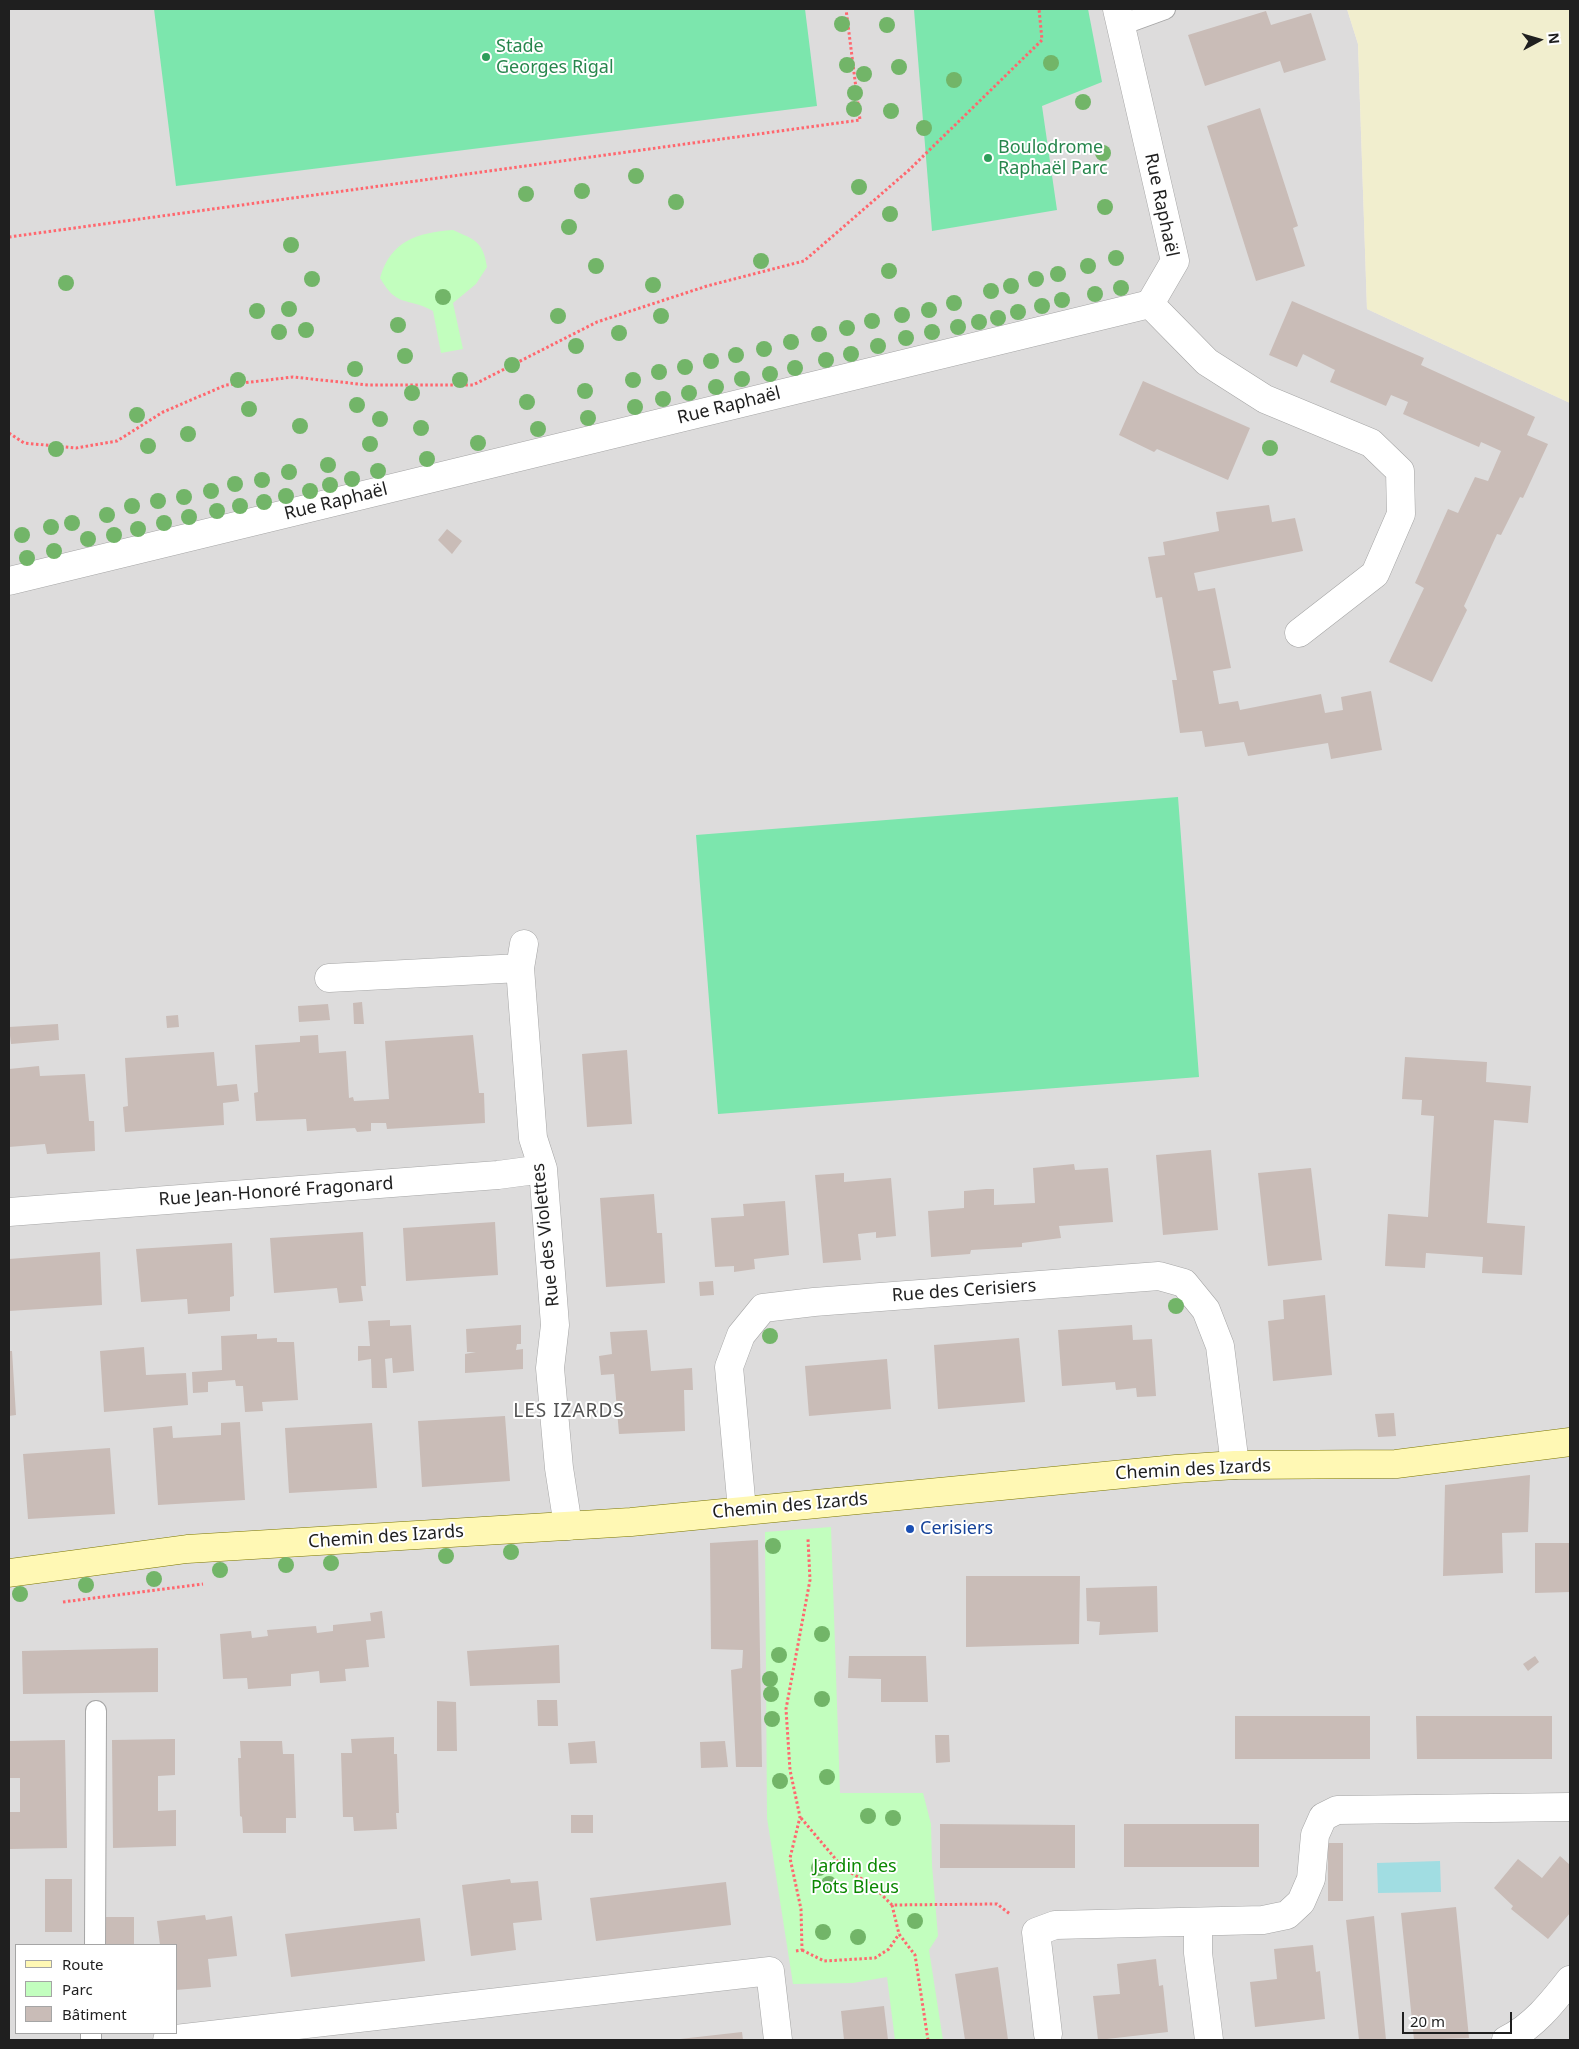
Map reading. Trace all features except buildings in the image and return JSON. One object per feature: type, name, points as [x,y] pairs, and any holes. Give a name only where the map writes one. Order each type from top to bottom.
[{"type":"street","name":"Rue Raphaël","points":[[9,581],[1150,304],[1175,261],[1119,17]]},
{"type":"street","points":[[1150,304],[1207,362],[1265,399],[1371,443],[1400,471],[1401,514],[1375,574],[1299,633]]},
{"type":"street","name":"Rue des Violettes","points":[[329,978],[522,956],[533,1138],[542,1169],[555,1325],[550,1368],[559,1468],[568,1526]]},
{"type":"street","name":"Rue Jean-Honoré Fragonard","points":[[9,1212],[498,1175],[542,1169]]},
{"type":"street","name":"Rue des Cerisiers","points":[[742,1510],[729,1367],[741,1335],[763,1308],[814,1302],[1159,1276],[1184,1283],[1206,1310],[1220,1346],[1235,1465]]},
{"type":"street","name":"Chemin des Izards","points":[[9,1573],[187,1550],[631,1522],[1176,1469],[1235,1465],[1396,1464],[1570,1442]]},
{"type":"street","points":[[1048,2034],[1036,1932],[1055,1925],[1262,1920],[1287,1915],[1301,1902],[1311,1879],[1315,1835],[1323,1817],[1338,1810],[1570,1807]]},
{"type":"street","points":[[1198,1922],[1198,1953],[1209,2040]]},
{"type":"street","points":[[167,2040],[770,1971],[778,2040]]},
{"type":"street","points":[[1506,2040],[1521,2033],[1550,2005],[1570,1980]]},
{"type":"lane","points":[[1119,17],[1165,9]]},
{"type":"lane","points":[[95,1944],[96,1711]]},
{"type":"path","points":[[9,237],[860,120],[846,9]]},
{"type":"path","points":[[9,434],[24,443],[76,448],[117,442],[163,412],[226,385],[293,377],[368,385],[473,385],[597,322],[707,286],[804,261],[909,170],[1042,40],[1039,9]]},
{"type":"path","points":[[802,1950],[801,1909],[790,1858],[800,1817],[790,1770],[786,1709],[810,1580],[806,1506]]},
{"type":"path","points":[[800,1817],[844,1868],[871,1884],[892,1905],[899,1934],[915,1955],[928,2040]]},
{"type":"path","points":[[892,1905],[997,1904],[1036,1932]]},
{"type":"path","points":[[770,1971],[782,1952],[802,1950],[824,1961],[875,1958],[889,1949],[899,1934]]},
{"type":"shaded area","points":[[9,9],[1347,9],[1358,44],[1367,309],[1570,403],[1570,2040],[9,2040]]},
{"type":"shaded area","points":[[1347,9],[1570,9],[1570,403],[1367,309],[1358,44]]},
{"type":"green space","name":"Stade Georges Rigal","points":[[154,9],[805,9],[817,106],[176,186]]},
{"type":"green space","name":"Boulodrome Raphaël Parc","points":[[1088,9],[1102,82],[1042,106],[1057,210],[932,231],[914,10]]},
{"type":"green space","points":[[453,230],[477,242],[483,252],[487,267],[476,284],[453,303],[463,349],[441,353],[433,311],[398,298],[386,288],[380,278],[391,255],[407,241],[428,233]]},
{"type":"green space","points":[[1178,797],[1199,1077],[718,1114],[696,835]]},
{"type":"green space","name":"Jardin des Pots Bleus","points":[[831,1527],[840,1793],[923,1793],[931,1824],[932,1865],[938,1936],[929,1950],[943,2040],[895,2040],[887,1977],[853,1983],[793,1984],[767,1818],[765,1532]]},
{"type":"water","points":[[1440,1861],[1441,1892],[1378,1893],[1377,1863]]},
{"type":"place","name":"Stade Georges Rigal","points":[[486,57]]},
{"type":"place","name":"Boulodrome Raphaël Parc","points":[[988,158]]},
{"type":"place","name":"Cerisiers","points":[[910,1529]]},
{"type":"district","name":"LES IZARDS","points":[[569,1412]]}]
